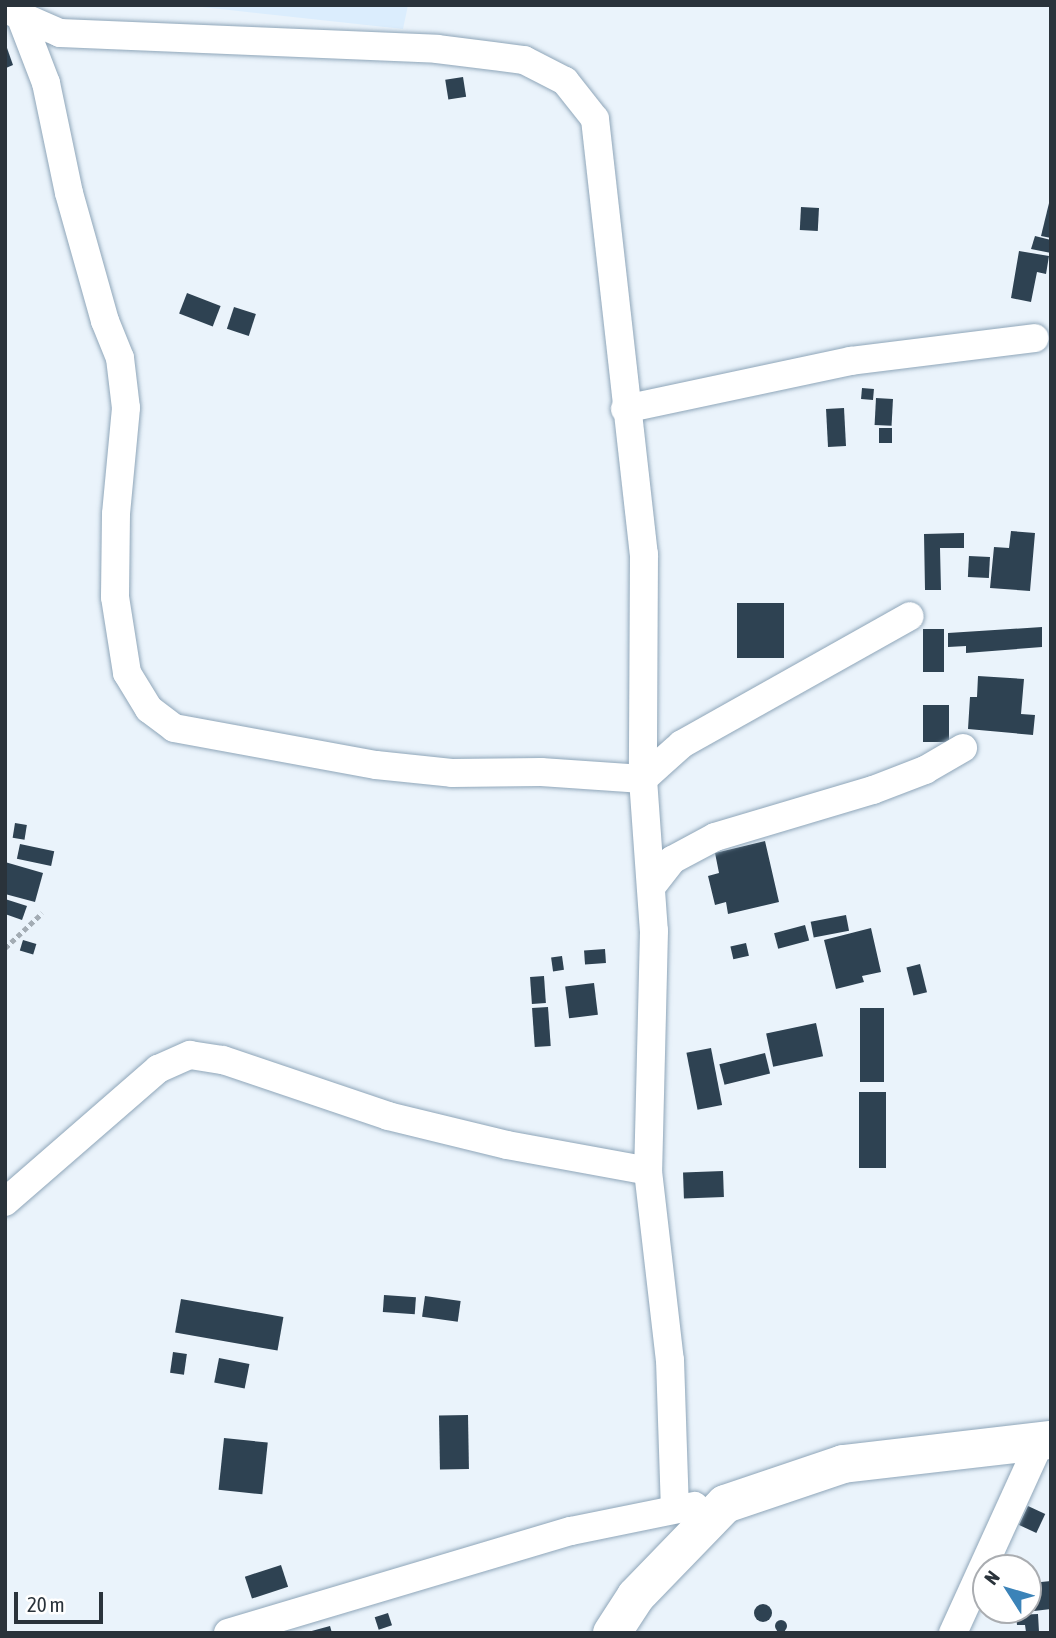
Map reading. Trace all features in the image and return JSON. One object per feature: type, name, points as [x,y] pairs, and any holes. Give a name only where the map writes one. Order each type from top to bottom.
[{"type":"main road","points":[[612,1633],[636,1596],[725,1504],[842,1464],[1046,1440]]},
{"type":"street","points":[[13,13],[60,33],[437,49],[524,60],[565,82],[595,118],[625,408],[644,554],[643,779],[652,886],[648,1171],[670,1360],[675,1508]]},
{"type":"street","points":[[13,13],[46,83],[69,194],[104,321],[120,358],[126,408],[116,514],[115,597],[127,673],[149,709],[174,729],[376,765],[452,773],[541,772],[643,779],[682,744],[910,616]]},
{"type":"street","points":[[625,408],[851,361],[1035,338]]},
{"type":"street","points":[[652,886],[672,860],[715,837],[873,790],[925,770],[963,748]]},
{"type":"street","points":[[5,1202],[158,1069],[190,1055],[223,1060],[388,1116],[507,1145],[648,1171]]},
{"type":"street","points":[[953,1633],[1046,1440]]},
{"type":"street","points":[[228,1633],[571,1531],[675,1508],[725,1504]]},
{"type":"path","points":[[5,948],[42,913]]},
{"type":"shaded area","points":[[184,5],[408,5],[403,29]]},
{"type":"building","points":[[7,48],[13,65],[6,68],[5,49]]},
{"type":"building","points":[[463,77],[466,97],[448,100],[445,80]]},
{"type":"building","points":[[1051,199],[1051,238],[1041,236]]},
{"type":"building","points":[[801,207],[819,208],[818,231],[800,230]]},
{"type":"building","points":[[1035,236],[1051,240],[1051,253],[1031,249]]},
{"type":"building","points":[[1019,251],[1049,256],[1046,274],[1037,272],[1031,302],[1011,298]]},
{"type":"building","points":[[187,293],[221,306],[213,326],[179,314]]},
{"type":"building","points":[[234,307],[256,314],[249,336],[227,329]]},
{"type":"building","points":[[862,388],[874,389],[873,400],[861,399]]},
{"type":"building","points":[[876,398],[893,399],[892,426],[875,425]]},
{"type":"building","points":[[844,408],[846,446],[828,447],[826,409]]},
{"type":"building","points":[[879,428],[892,428],[892,443],[879,443]]},
{"type":"building","points":[[1011,531],[1035,533],[1030,591],[990,588],[994,547],[1009,548]]},
{"type":"building","points":[[964,533],[964,548],[940,548],[941,590],[925,590],[924,534]]},
{"type":"building","points":[[969,556],[990,557],[989,578],[968,577]]},
{"type":"building","points":[[737,603],[784,603],[784,658],[737,658]]},
{"type":"building","points":[[1042,627],[1042,647],[966,653],[966,646],[948,647],[948,633]]},
{"type":"building","points":[[923,629],[944,629],[944,672],[923,672]]},
{"type":"building","points":[[978,676],[1024,679],[1021,714],[1035,715],[1033,735],[968,729],[970,697],[977,697]]},
{"type":"building","points":[[923,705],[949,705],[949,742],[923,742]]},
{"type":"building","points":[[15,823],[27,825],[25,840],[13,838]]},
{"type":"building","points":[[765,841],[779,902],[728,914],[726,902],[715,905],[708,876],[719,873],[715,853]]},
{"type":"building","points":[[20,844],[54,851],[51,866],[17,859]]},
{"type":"building","points":[[5,862],[43,873],[35,902],[5,894]]},
{"type":"building","points":[[5,899],[27,906],[22,920],[5,914]]},
{"type":"building","points":[[846,915],[849,931],[814,938],[811,922]]},
{"type":"building","points":[[805,925],[809,940],[778,949],[774,933]]},
{"type":"building","points":[[871,928],[881,972],[862,976],[864,982],[836,989],[824,940]]},
{"type":"building","points":[[23,940],[36,944],[33,955],[20,951]]},
{"type":"building","points":[[746,943],[749,956],[733,959],[730,947]]},
{"type":"building","points":[[605,949],[606,963],[585,964],[584,950]]},
{"type":"building","points":[[562,956],[564,970],[553,971],[551,958]]},
{"type":"building","points":[[920,964],[927,992],[913,996],[906,967]]},
{"type":"building","points":[[544,976],[546,1003],[532,1004],[530,977]]},
{"type":"building","points":[[594,983],[598,1015],[569,1018],[565,987]]},
{"type":"building","points":[[548,1007],[551,1046],[535,1047],[532,1008]]},
{"type":"building","points":[[860,1008],[884,1008],[884,1082],[860,1082]]},
{"type":"building","points":[[816,1023],[823,1056],[773,1067],[766,1034]]},
{"type":"building","points":[[711,1048],[722,1105],[698,1110],[686,1053]]},
{"type":"building","points":[[765,1053],[770,1073],[724,1085],[719,1064]]},
{"type":"building","points":[[859,1092],[886,1092],[886,1168],[859,1168]]},
{"type":"building","points":[[723,1171],[724,1197],[684,1198],[683,1172]]},
{"type":"building","points":[[384,1295],[416,1297],[415,1314],[383,1312]]},
{"type":"building","points":[[425,1296],[461,1301],[458,1322],[422,1317]]},
{"type":"building","points":[[181,1299],[283,1317],[278,1351],[175,1332]]},
{"type":"building","points":[[173,1352],[187,1354],[184,1375],[170,1373]]},
{"type":"building","points":[[219,1358],[249,1364],[245,1388],[214,1383]]},
{"type":"building","points":[[468,1415],[469,1469],[440,1469],[439,1416]]},
{"type":"building","points":[[224,1438],[268,1443],[262,1494],[219,1490]]},
{"type":"building","points":[[1028,1506],[1045,1514],[1036,1533],[1019,1525]]},
{"type":"building","points":[[281,1565],[288,1587],[252,1599],[245,1577]]},
{"type":"building","points":[[1051,1581],[1051,1609],[1042,1610],[1042,1582]]},
{"type":"building","points":[[763,1604],[769,1607],[772,1613],[769,1619],[763,1622],[757,1619],[754,1613],[757,1607]]},
{"type":"building","points":[[388,1613],[392,1625],[379,1630],[375,1617]]},
{"type":"building","points":[[781,1620],[787,1626],[781,1632],[775,1626]]},
{"type":"building","points":[[1039,1624],[1039,1632],[1026,1632],[1025,1625],[1017,1625]]},
{"type":"building","points":[[330,1626],[332,1633],[308,1633],[308,1632]]}]
